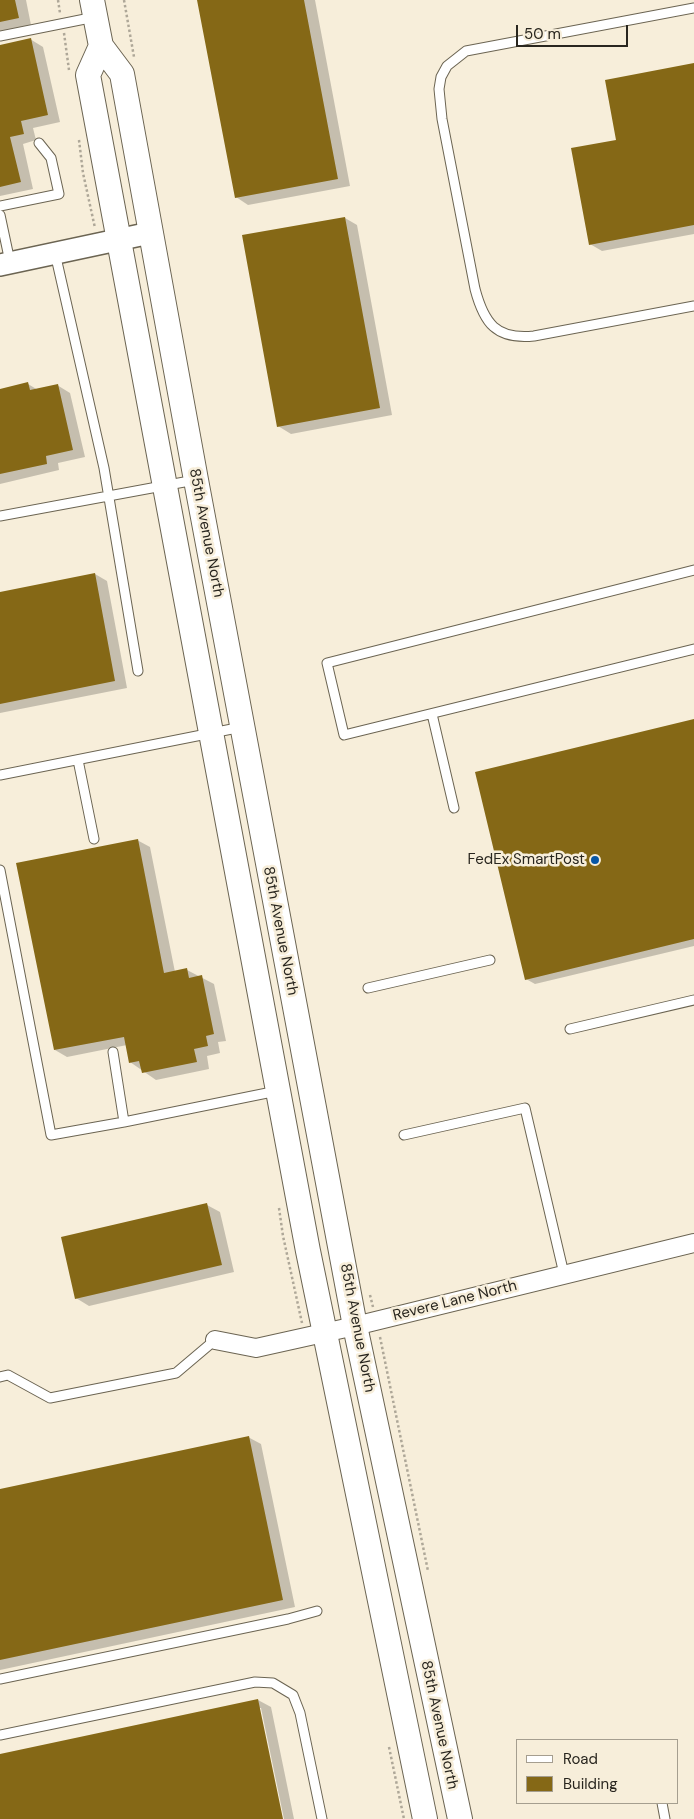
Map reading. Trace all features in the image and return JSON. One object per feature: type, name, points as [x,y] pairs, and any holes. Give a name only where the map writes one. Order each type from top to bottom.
[{"type":"main road","name":"85th Avenue North","points":[[94,9],[101,46],[122,74],[150,233],[355,1326],[460,1819]]},
{"type":"main road","name":"85th Avenue North","points":[[101,46],[88,75],[277,1092],[324,1332],[425,1819]]},
{"type":"street","points":[[5,264],[150,233]]},
{"type":"street","name":"Revere Lane North","points":[[215,1340],[256,1348],[355,1326],[694,1243]]},
{"type":"lane","points":[[694,8],[466,51],[447,66],[441,77],[439,89],[442,119],[475,288],[483,315],[492,326],[511,336],[534,336],[694,306]]},
{"type":"lane","points":[[0,36],[94,9]]},
{"type":"lane","points":[[0,206],[59,194],[51,158],[39,143]]},
{"type":"lane","points":[[0,215],[5,264]]},
{"type":"lane","points":[[55,253],[104,468],[138,671]]},
{"type":"lane","points":[[0,516],[196,480]]},
{"type":"lane","points":[[694,570],[327,663],[344,735],[694,649]]},
{"type":"lane","points":[[432,714],[454,808]]},
{"type":"lane","points":[[0,775],[242,727]]},
{"type":"lane","points":[[78,760],[94,839]]},
{"type":"lane","points":[[0,870],[51,1134],[124,1122],[277,1092]]},
{"type":"lane","points":[[368,988],[490,960]]},
{"type":"lane","points":[[570,1029],[694,1000]]},
{"type":"lane","points":[[113,1052],[124,1122]]},
{"type":"lane","points":[[404,1135],[525,1108],[564,1274]]},
{"type":"lane","points":[[0,1376],[8,1375],[50,1398],[176,1373],[215,1340]]},
{"type":"lane","points":[[0,1680],[288,1619],[317,1611]]},
{"type":"lane","points":[[0,1735],[255,1682],[273,1683],[293,1695],[300,1713],[322,1819]]},
{"type":"lane","points":[[662,1804],[665,1819]]},
{"type":"building","points":[[0,0],[15,0],[19,18],[0,22]]},
{"type":"building","points":[[197,0],[304,0],[338,179],[235,198]]},
{"type":"building","points":[[31,38],[48,115],[21,121],[24,134],[10,137],[21,182],[0,187],[0,45]]},
{"type":"building","points":[[694,63],[694,225],[589,245],[571,148],[616,140],[605,80]]},
{"type":"building","points":[[345,217],[380,408],[277,427],[242,235]]},
{"type":"building","points":[[28,382],[30,390],[58,384],[73,450],[46,456],[47,464],[0,474],[0,389]]},
{"type":"building","points":[[95,573],[115,681],[0,704],[0,592]]},
{"type":"building","name":"FedEx SmartPost","points":[[694,719],[694,939],[525,980],[475,772]]},
{"type":"building","points":[[138,839],[164,973],[187,968],[189,978],[202,975],[214,1034],[206,1036],[208,1046],[194,1049],[197,1062],[142,1073],[139,1061],[129,1063],[124,1037],[54,1050],[16,863]]},
{"type":"building","points":[[207,1203],[222,1265],[75,1299],[61,1237]]},
{"type":"building","points":[[249,1436],[283,1600],[0,1660],[0,1489]]},
{"type":"building","points":[[258,1699],[283,1819],[0,1819],[0,1754]]},
{"type":"place","name":"FedEx SmartPost","points":[[595,860]]}]
